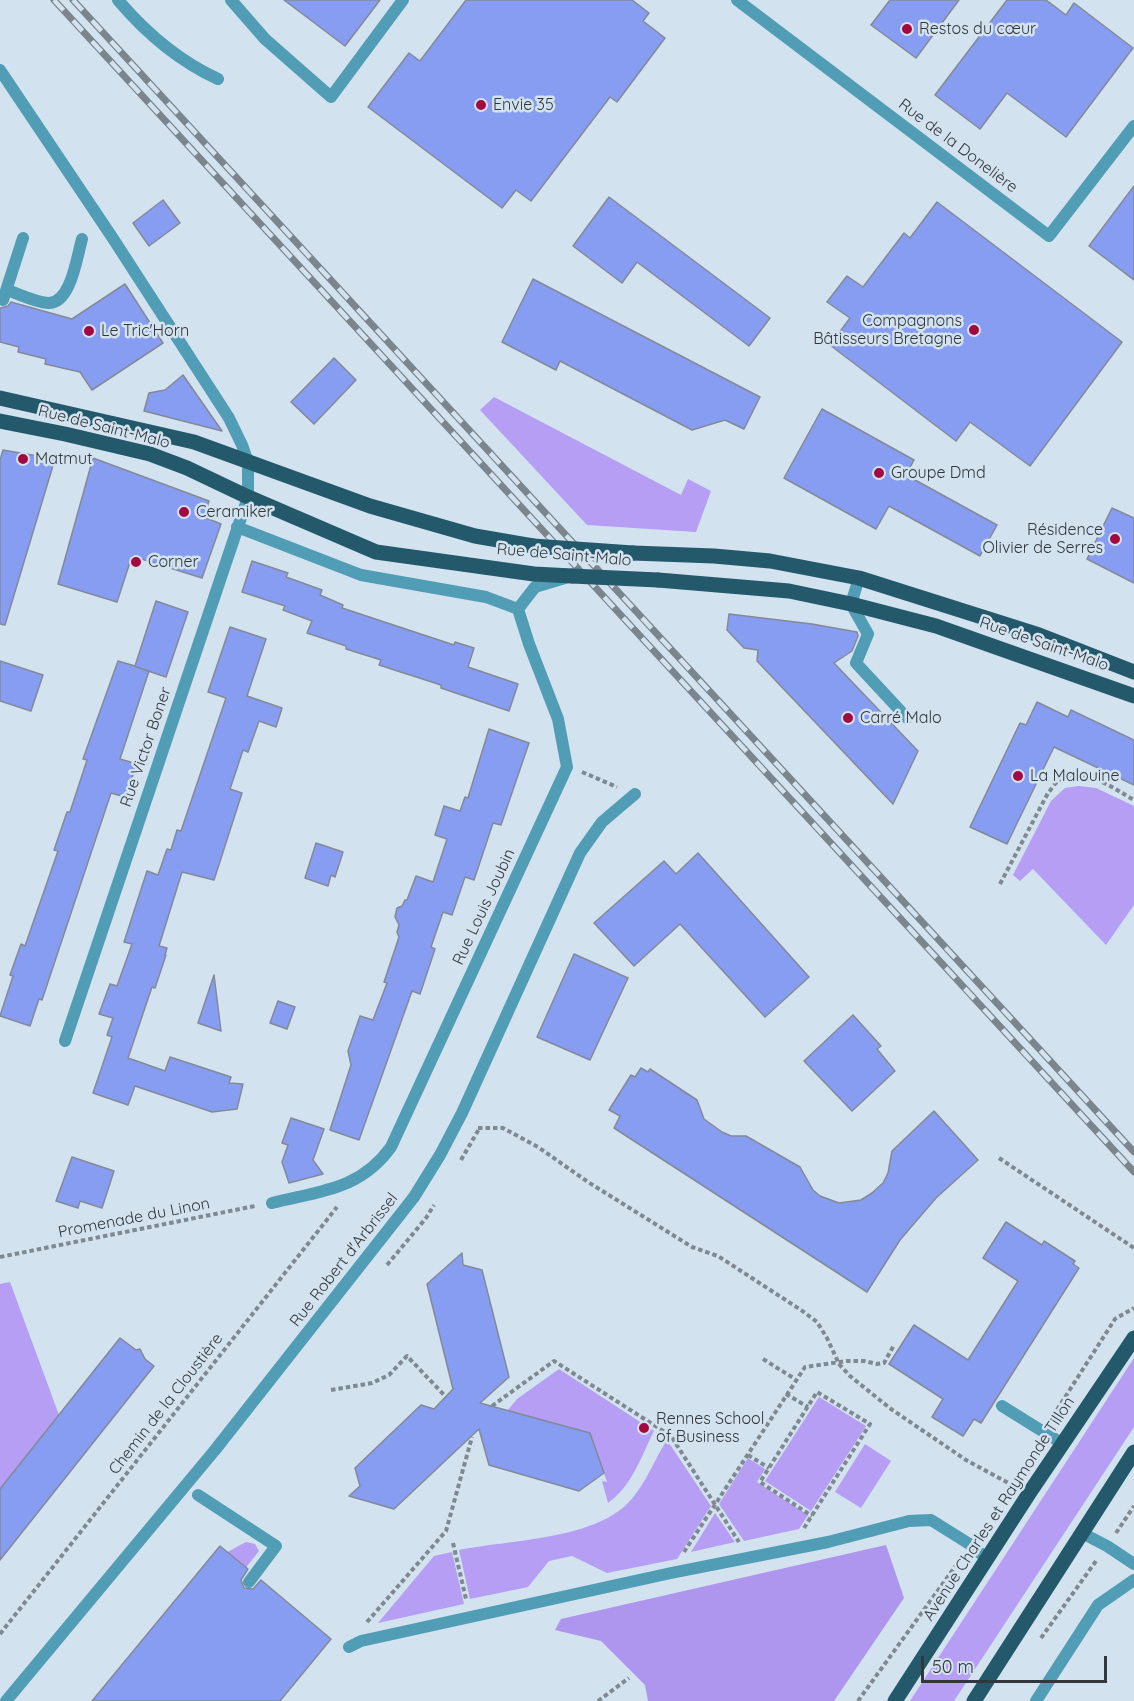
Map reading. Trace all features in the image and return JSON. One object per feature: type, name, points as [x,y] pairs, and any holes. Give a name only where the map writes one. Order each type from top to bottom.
[{"type":"main road","name":"Rue de Saint-Malo","points":[[0,398],[176,438],[370,506],[475,536],[533,546],[770,561],[858,578],[1039,635],[1134,672]]},
{"type":"main road","name":"Rue de Saint-Malo","points":[[0,421],[150,454],[187,468],[376,552],[534,573],[789,591],[936,626],[1134,696]]},
{"type":"main road","points":[[936,626],[944,604]]},
{"type":"main road","name":"Avenue Charles et Raymonde Tillon","points":[[896,1701],[1030,1492],[1134,1338]]},
{"type":"main road","points":[[974,1701],[1134,1452]]},
{"type":"street","points":[[118,0],[161,43],[198,69],[218,79]]},
{"type":"street","points":[[231,0],[265,39],[331,97],[403,0]]},
{"type":"street","name":"Rue de la Donelière","points":[[737,0],[1049,236],[1134,126]]},
{"type":"street","points":[[0,70],[229,418],[243,445],[248,462]]},
{"type":"street","points":[[23,238],[5,295],[49,303],[60,300],[70,284],[82,239]]},
{"type":"street","name":"Rue Victor Boner","points":[[65,1041],[248,497],[248,462]]},
{"type":"street","points":[[237,527],[361,575],[486,597],[519,609]]},
{"type":"street","points":[[519,609],[536,587],[572,576]]},
{"type":"street","points":[[858,578],[851,604],[868,634],[856,663],[908,718]]},
{"type":"street","points":[[519,609],[529,645],[558,719],[567,767]]},
{"type":"street","name":"Rue Louis Joubin","points":[[272,1203],[350,1183],[380,1162],[391,1148],[567,767]]},
{"type":"street","name":"Rue Robert d'Arbrissel","points":[[6,1701],[222,1441],[414,1197],[462,1113],[580,853],[602,822],[635,794]]},
{"type":"street","points":[[1002,1406],[1063,1444]]},
{"type":"street","points":[[198,1495],[276,1546],[249,1582]]},
{"type":"street","points":[[349,1647],[361,1641],[791,1549],[909,1521],[931,1520],[971,1545],[987,1559]]},
{"type":"street","points":[[1082,1533],[1134,1564]]},
{"type":"street","points":[[1036,1701],[1098,1605],[1134,1580]]},
{"type":"path","points":[[567,767],[635,794]]},
{"type":"path","points":[[1000,884],[1048,793],[1058,781],[1078,775],[1095,778],[1134,800]]},
{"type":"path","points":[[462,1113],[479,1129],[503,1128],[538,1147],[588,1182],[692,1247],[718,1256],[801,1310],[817,1322],[839,1364],[850,1376],[891,1409],[966,1460],[1030,1492]]},
{"type":"path","points":[[999,1158],[1134,1248]]},
{"type":"path","name":"Chemin de la Cloustière","points":[[0,1634],[342,1201],[338,1187]]},
{"type":"path","name":"Promenade du Linon","points":[[0,1257],[272,1203]]},
{"type":"path","points":[[1043,1431],[1115,1319],[1134,1308]]},
{"type":"path","points":[[671,1573],[795,1379],[805,1367],[848,1361],[884,1363],[894,1345]]},
{"type":"path","points":[[331,1390],[372,1383],[388,1375],[407,1356],[446,1397]]},
{"type":"path","points":[[763,1359],[795,1379]]},
{"type":"path","points":[[492,1406],[554,1361],[671,1436],[749,1558]]},
{"type":"path","points":[[791,1549],[812,1516],[870,1424],[817,1392],[760,1482],[812,1516]]},
{"type":"path","points":[[786,1394],[807,1407]]},
{"type":"path","points":[[349,1647],[372,1614],[446,1530],[472,1437]]},
{"type":"path","points":[[748,1455],[769,1468]]},
{"type":"path","points":[[1004,1492],[1016,1475]]},
{"type":"path","points":[[1035,1646],[1134,1506]]},
{"type":"path","points":[[453,1543],[471,1617]]},
{"type":"path","points":[[858,1701],[971,1545]]},
{"type":"path","points":[[598,1701],[628,1678]]},
{"type":"shaded area","points":[[494,397],[681,495],[688,479],[711,491],[696,532],[587,525],[480,410]]},
{"type":"shaded area","points":[[1079,786],[1096,788],[1134,806],[1134,905],[1106,945],[1033,869],[1020,881],[1013,875],[1051,801],[1065,788]]},
{"type":"shaded area","points":[[10,1282],[59,1415],[0,1489],[0,1284]]},
{"type":"shaded area","points":[[1134,1358],[1134,1427],[954,1701],[910,1701]]},
{"type":"shaded area","points":[[559,1369],[654,1431],[630,1480],[608,1503],[602,1481],[607,1482],[590,1433],[507,1411],[517,1399]]},
{"type":"shaded area","points":[[819,1397],[866,1426],[811,1511],[765,1481]]},
{"type":"shaded area","points":[[667,1440],[711,1506],[677,1559],[607,1573],[572,1556],[549,1561],[528,1587],[470,1599],[459,1550],[572,1531],[613,1515],[635,1495]]},
{"type":"shaded area","points":[[865,1444],[891,1461],[861,1508],[835,1492]]},
{"type":"shaded area","points":[[748,1458],[765,1469],[757,1482],[808,1515],[799,1529],[744,1541],[719,1504]]},
{"type":"shaded area","points":[[715,1513],[735,1542],[691,1552]]},
{"type":"shaded area","points":[[246,1542],[255,1544],[259,1551],[237,1579],[222,1555]]},
{"type":"shaded area","points":[[886,1545],[904,1598],[834,1701],[648,1701],[645,1685],[601,1641],[555,1630],[561,1619]]},
{"type":"shaded area","points":[[452,1552],[464,1604],[378,1623],[434,1556]]},
{"type":"building","points":[[284,0],[380,0],[345,46]]},
{"type":"building","name":"Envie 35","points":[[466,0],[632,0],[649,13],[643,21],[665,38],[617,102],[610,97],[531,201],[516,190],[502,208],[368,107],[409,53],[420,61]]},
{"type":"building","name":"Restos du cœur","points":[[890,0],[959,0],[916,58],[871,25]]},
{"type":"building","points":[[1007,0],[1046,0],[1066,15],[1074,3],[1133,48],[1066,137],[1007,93],[980,129],[935,95]]},
{"type":"building","points":[[1134,186],[1134,280],[1089,246]]},
{"type":"building","points":[[609,197],[770,318],[749,346],[637,262],[622,283],[573,246]]},
{"type":"building","points":[[163,200],[180,223],[149,246],[133,223]]},
{"type":"building","name":"Compagnons Bâtisseurs Bretagne","points":[[937,202],[1122,342],[1030,466],[970,422],[956,441],[830,345],[850,318],[827,302],[847,276],[863,287],[904,233],[910,238]]},
{"type":"building","points":[[533,279],[760,397],[744,429],[725,420],[692,430],[560,361],[556,370],[502,342]]},
{"type":"building","name":"Le Tric'Horn","points":[[125,284],[163,343],[92,390],[80,372],[45,364],[46,359],[18,352],[19,347],[0,342],[0,308],[8,306],[11,302],[72,319]]},
{"type":"building","points":[[334,358],[356,380],[314,424],[291,402]]},
{"type":"building","points":[[183,375],[222,431],[144,411],[149,393],[165,390]]},
{"type":"building","points":[[822,409],[914,460],[906,475],[997,525],[980,556],[889,506],[876,529],[784,478]]},
{"type":"building","points":[[3,450],[55,459],[5,625],[0,624],[0,460]]},
{"type":"building","name":"Corner","points":[[93,458],[209,501],[204,517],[221,524],[202,578],[132,556],[117,602],[58,584]]},
{"type":"building","name":"Résidence Olivier de Serres","points":[[1112,508],[1134,518],[1134,583],[1087,559]]},
{"type":"building","points":[[252,561],[288,573],[286,577],[322,590],[320,595],[343,605],[342,608],[454,645],[455,642],[474,648],[468,667],[518,684],[509,711],[441,688],[441,685],[379,665],[381,660],[307,633],[312,621],[283,610],[285,606],[242,592]]},
{"type":"building","points":[[156,601],[188,612],[166,677],[149,671],[120,759],[137,764],[125,797],[111,793],[42,1000],[39,999],[30,1026],[0,1016],[13,976],[10,975],[21,944],[25,946],[58,851],[54,850],[67,812],[70,812],[87,760],[83,759],[118,661],[135,666]]},
{"type":"building","name":"Carré Malo","points":[[729,614],[857,632],[858,636],[852,651],[834,663],[918,751],[893,804],[757,661],[758,650],[744,648],[727,630]]},
{"type":"building","points":[[230,627],[266,639],[247,696],[282,708],[276,727],[259,721],[248,752],[243,750],[230,789],[242,793],[214,880],[182,872],[159,946],[167,948],[166,955],[155,988],[152,987],[128,1058],[165,1071],[170,1057],[231,1077],[229,1083],[243,1084],[237,1109],[212,1112],[135,1086],[128,1105],[93,1093],[112,1037],[107,1035],[113,1018],[99,1014],[110,984],[117,986],[132,944],[124,942],[147,871],[158,875],[167,849],[171,850],[177,830],[181,831],[226,698],[208,692]]},
{"type":"building","points":[[0,661],[43,675],[31,711],[0,701]]},
{"type":"building","name":"La Malouine","points":[[1037,702],[1068,717],[1071,710],[1134,740],[1134,785],[1054,747],[1007,844],[970,827],[1020,723],[1026,725]]},
{"type":"building","points":[[489,729],[529,743],[501,825],[493,823],[474,880],[465,877],[452,915],[443,912],[431,947],[435,949],[420,994],[412,991],[359,1140],[330,1130],[351,1065],[348,1051],[360,1016],[373,1020],[387,983],[384,982],[399,937],[397,932],[399,925],[395,917],[397,908],[407,900],[416,876],[433,882],[447,839],[435,835],[444,806],[460,811],[465,797],[468,798]]},
{"type":"building","points":[[316,843],[343,852],[335,877],[331,875],[328,886],[305,878]]},
{"type":"building","points":[[698,853],[809,977],[765,1017],[680,924],[634,966],[594,923],[664,861],[676,874]]},
{"type":"building","points":[[574,954],[628,978],[590,1060],[537,1037]]},
{"type":"building","points":[[214,975],[221,1031],[198,1023]]},
{"type":"building","points":[[278,1001],[295,1007],[287,1029],[270,1023]]},
{"type":"building","points":[[853,1015],[881,1046],[877,1049],[895,1071],[852,1111],[804,1061]]},
{"type":"building","points":[[641,1068],[648,1072],[650,1069],[697,1100],[704,1119],[722,1132],[731,1136],[746,1136],[800,1167],[813,1190],[820,1196],[839,1203],[861,1200],[883,1183],[888,1173],[892,1151],[934,1111],[978,1160],[936,1198],[900,1240],[867,1292],[614,1128],[620,1116],[609,1110],[631,1075],[635,1077]]},
{"type":"building","points":[[291,1118],[324,1129],[313,1160],[323,1174],[289,1183],[282,1162],[288,1145],[282,1143]]},
{"type":"building","points":[[72,1157],[114,1171],[102,1208],[80,1201],[78,1208],[56,1201]]},
{"type":"building","points":[[1006,1222],[1042,1245],[1044,1241],[1075,1261],[1073,1264],[1079,1268],[981,1423],[974,1419],[963,1436],[932,1417],[943,1399],[889,1364],[914,1325],[968,1360],[1018,1281],[983,1258]]},
{"type":"building","points":[[462,1253],[463,1265],[482,1270],[509,1377],[480,1403],[590,1433],[604,1473],[579,1491],[489,1465],[479,1429],[394,1509],[349,1496],[360,1486],[355,1468],[421,1405],[434,1409],[453,1389],[427,1284]]},
{"type":"building","points":[[120,1338],[136,1350],[140,1349],[145,1359],[154,1366],[0,1560],[0,1489]]},
{"type":"building","points":[[220,1546],[248,1569],[241,1580],[244,1588],[253,1589],[261,1580],[331,1639],[280,1701],[92,1701]]},
{"type":"railway","points":[[54,0],[1134,1172]]},
{"type":"railway","points":[[73,0],[1134,1152]]},
{"type":"place","name":"Restos du cœur","points":[[907,29]]},
{"type":"place","name":"Envie 35","points":[[481,105]]},
{"type":"place","name":"Compagnons Bâtisseurs Bretagne","points":[[974,330]]},
{"type":"place","name":"Le Tric'Horn","points":[[89,331]]},
{"type":"place","name":"Matmut","points":[[23,459]]},
{"type":"place","name":"Groupe Dmd","points":[[879,473]]},
{"type":"place","name":"Ceramiker","points":[[184,512]]},
{"type":"place","name":"Résidence Olivier de Serres","points":[[1115,539]]},
{"type":"place","name":"Corner","points":[[136,562]]},
{"type":"place","name":"Carré Malo","points":[[848,718]]},
{"type":"place","name":"La Malouine","points":[[1018,776]]},
{"type":"place","name":"Rennes School of Business","points":[[644,1428]]}]
